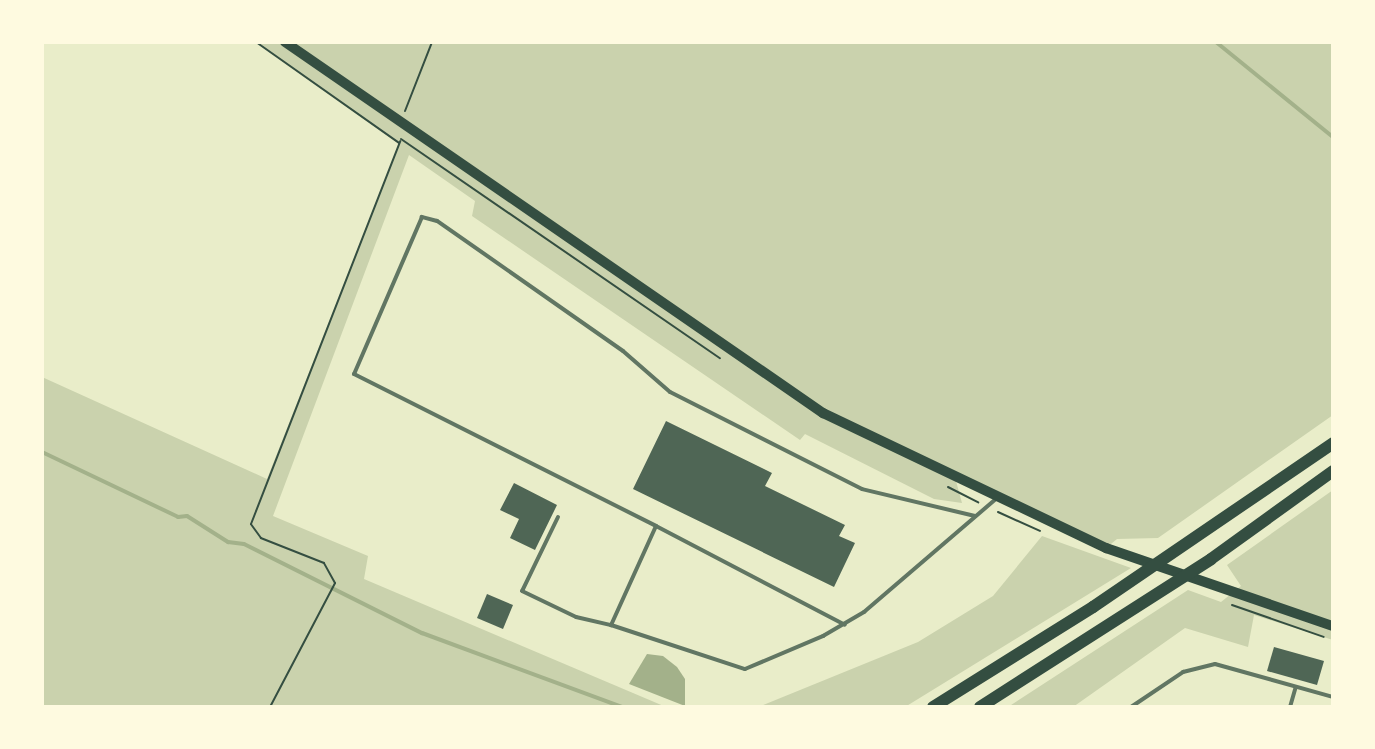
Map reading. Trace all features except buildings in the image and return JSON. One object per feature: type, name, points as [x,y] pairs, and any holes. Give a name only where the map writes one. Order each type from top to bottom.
[{"type":"highway","points":[[933,707],[1105,599],[1333,443]]},
{"type":"highway","points":[[980,707],[1211,559],[1333,471]]},
{"type":"main road","points":[[285,42],[402,127],[761,375],[823,413],[996,499],[1106,548],[1228,597],[1333,626]]},
{"type":"lane","points":[[845,625],[354,374],[422,217],[437,221],[623,351],[670,392],[862,489],[975,516]]},
{"type":"lane","points":[[558,517],[522,591],[576,617],[611,625],[745,669],[845,625],[996,499]]},
{"type":"lane","points":[[611,625],[656,526]]},
{"type":"lane","points":[[1131,707],[1183,672],[1215,664],[1295,689],[1333,697]]},
{"type":"lane","points":[[1290,707],[1295,689]]},
{"type":"path","points":[[256,42],[400,141],[251,524],[261,538],[324,563],[335,583],[270,707]]},
{"type":"path","points":[[402,127],[410,91],[432,42]]},
{"type":"path","points":[[1228,597],[1242,612],[1333,640]]},
{"type":"shaded area","points":[[256,42],[1333,42],[1333,415],[1158,538],[1117,539],[1106,548],[956,481],[962,503],[934,499],[805,434],[800,440],[472,216],[475,201],[409,155],[273,516],[368,556],[364,579],[666,707],[42,707],[42,377],[267,479],[399,144]]},
{"type":"shaded area","points":[[1333,490],[1333,640],[1254,615],[1248,647],[1185,628],[1073,707],[1008,707],[1188,590],[1221,602],[1241,586],[1227,565]]},
{"type":"shaded area","points":[[1042,536],[1131,568],[905,707],[758,707],[918,642],[993,596]]},
{"type":"shaded area","points":[[647,654],[663,656],[677,667],[685,679],[685,706],[629,684]]},
{"type":"waterway","points":[[1216,42],[1333,137]]},
{"type":"waterway","points":[[42,452],[178,517],[187,516],[228,542],[244,544],[422,633],[622,707]]}]
